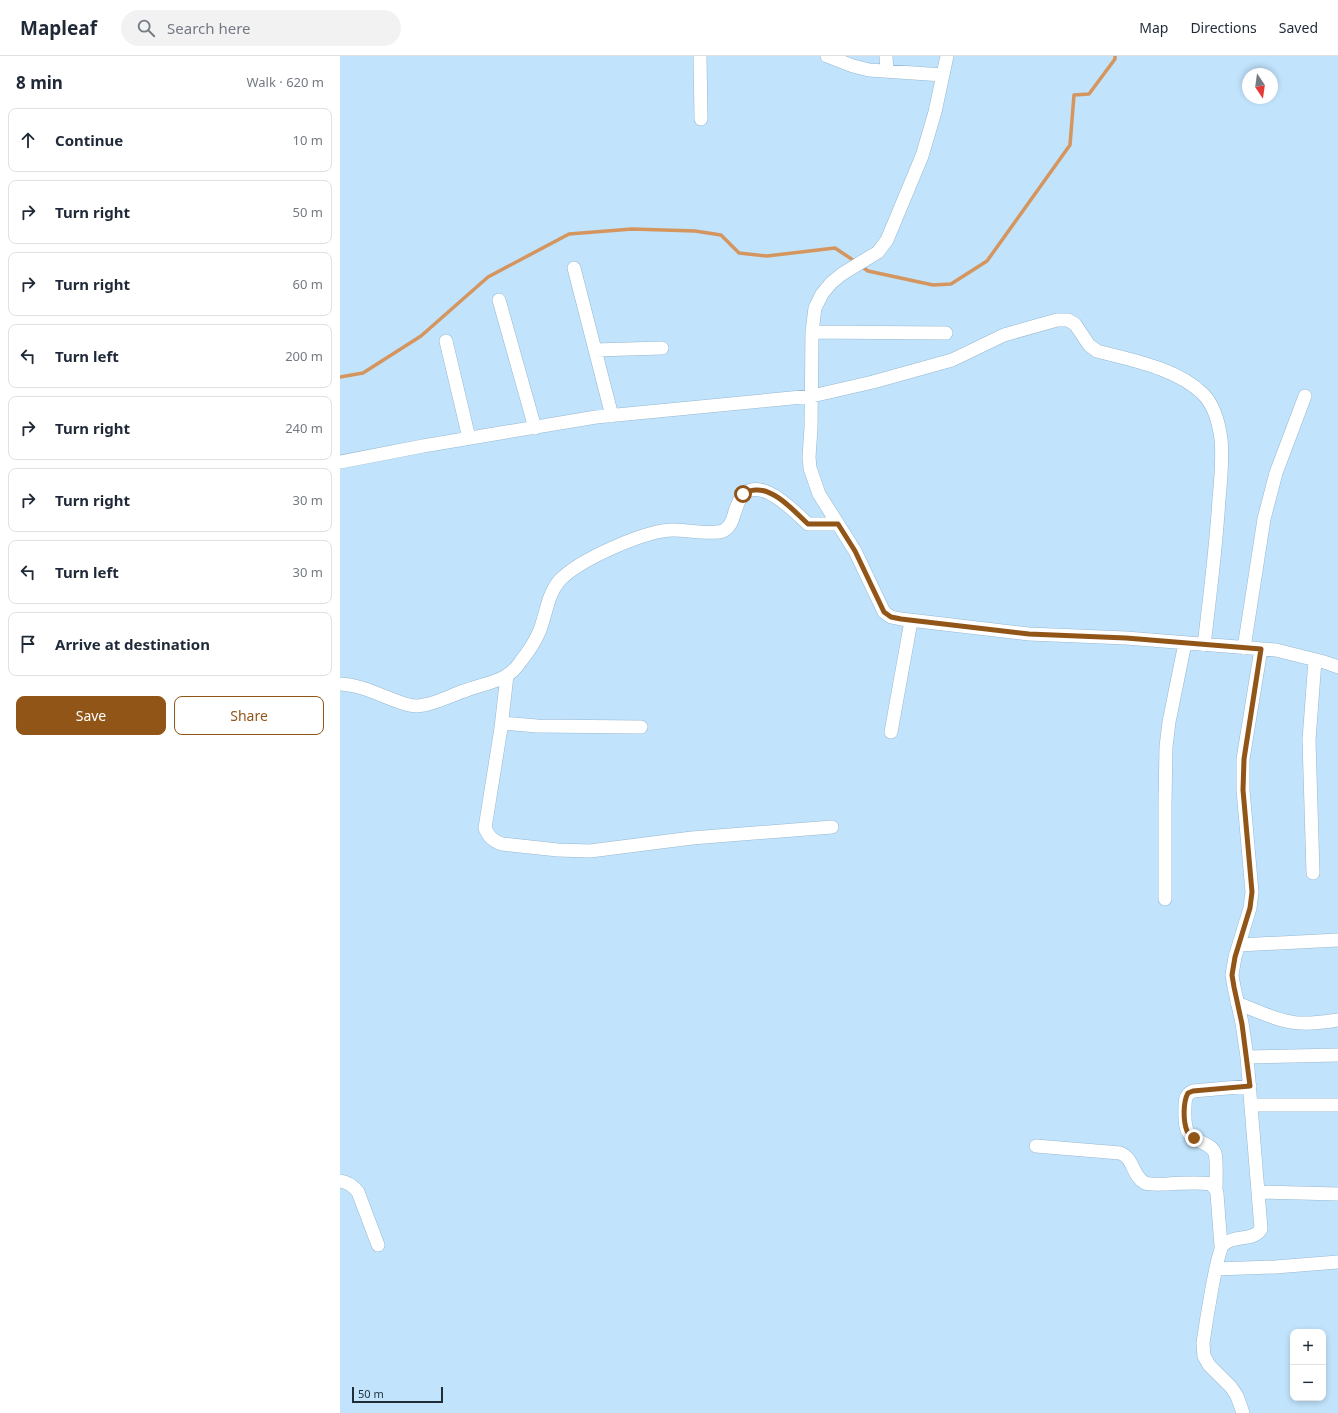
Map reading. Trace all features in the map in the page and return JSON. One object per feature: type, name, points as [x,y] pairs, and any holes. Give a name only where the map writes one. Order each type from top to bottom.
[{"type":"street","points":[[700,56],[701,118]]},
{"type":"street","points":[[827,56],[852,66],[869,70],[943,75]]},
{"type":"street","points":[[886,56],[887,71]]},
{"type":"street","points":[[947,56],[935,112],[922,156],[887,240],[878,252],[842,274],[831,283],[822,294],[816,308],[812,332],[810,468],[819,494],[855,551],[884,612],[891,617],[911,621],[1029,634],[1126,638],[1276,650],[1338,667]]},
{"type":"street","points":[[574,268],[612,416]]},
{"type":"street","points":[[499,300],[535,428]]},
{"type":"street","points":[[340,462],[469,438],[612,416],[812,396],[873,382],[952,360],[1004,335],[1057,320],[1068,320],[1075,324],[1089,345],[1097,351],[1164,370],[1189,383],[1203,394],[1212,406],[1217,419],[1221,438],[1222,461],[1217,542],[1204,645]]},
{"type":"street","points":[[812,332],[946,333]]},
{"type":"street","points":[[446,341],[469,438]]},
{"type":"street","points":[[595,350],[662,348]]},
{"type":"street","points":[[1244,648],[1264,519],[1276,473],[1305,396]]},
{"type":"street","points":[[340,684],[364,688],[410,705],[424,706],[507,676],[515,669],[533,646],[552,592],[560,581],[577,566],[596,556],[657,532],[673,530],[702,532],[722,531],[729,527],[733,521],[737,504],[743,494],[752,490],[763,490],[773,494],[808,524],[838,524]]},
{"type":"street","points":[[891,732],[911,621]]},
{"type":"street","points":[[1165,899],[1166,747],[1169,722],[1185,643]]},
{"type":"street","points":[[1222,1246],[1229,1240],[1249,1237],[1259,1233],[1261,1229],[1247,1057],[1232,975],[1235,957],[1250,908],[1252,892],[1243,790],[1244,759],[1261,649]]},
{"type":"street","points":[[1313,873],[1309,740],[1315,660]]},
{"type":"street","points":[[507,676],[502,723],[485,828],[488,835],[494,841],[502,844],[558,850],[590,851],[692,838],[832,827]]},
{"type":"street","points":[[502,723],[537,726],[641,727]]},
{"type":"street","points":[[1239,945],[1338,940]]},
{"type":"street","points":[[1237,1003],[1281,1020],[1292,1022],[1311,1023],[1338,1020]]},
{"type":"street","points":[[1247,1057],[1338,1055]]},
{"type":"street","points":[[1216,1190],[1215,1154],[1209,1146],[1194,1138],[1187,1131],[1185,1119],[1186,1097],[1188,1093],[1193,1091],[1250,1086]]},
{"type":"street","points":[[1252,1105],[1338,1105]]},
{"type":"street","points":[[1036,1146],[1120,1153],[1128,1158],[1137,1176],[1146,1183],[1205,1183],[1211,1184],[1216,1190],[1218,1194],[1222,1246],[1217,1260],[1203,1344],[1204,1356],[1209,1365],[1231,1387],[1243,1413]]},
{"type":"street","points":[[340,1181],[352,1185],[358,1192],[378,1245]]},
{"type":"street","points":[[1259,1192],[1338,1194]]},
{"type":"street","points":[[1216,1269],[1275,1267],[1338,1262]]},
{"type":"waterway","points":[[861,266],[868,271],[933,285],[951,284],[987,261],[1070,145],[1074,95],[1089,94],[1115,59],[1115,56]]},
{"type":"waterway","points":[[340,377],[363,373],[421,336],[488,277],[569,234],[632,229],[695,231],[721,235],[739,253],[767,256],[835,248],[856,262]]},
{"type":"route","points":[[743,494],[752,490],[763,490],[773,494],[808,524],[838,524],[855,551],[876,592],[884,612],[891,617],[918,622],[1029,634],[1126,638],[1261,649],[1244,759],[1243,790],[1252,878],[1252,892],[1250,908],[1235,957],[1232,975],[1242,1024],[1250,1086],[1193,1091],[1188,1093],[1185,1101],[1185,1119],[1187,1131],[1194,1138]]}]
